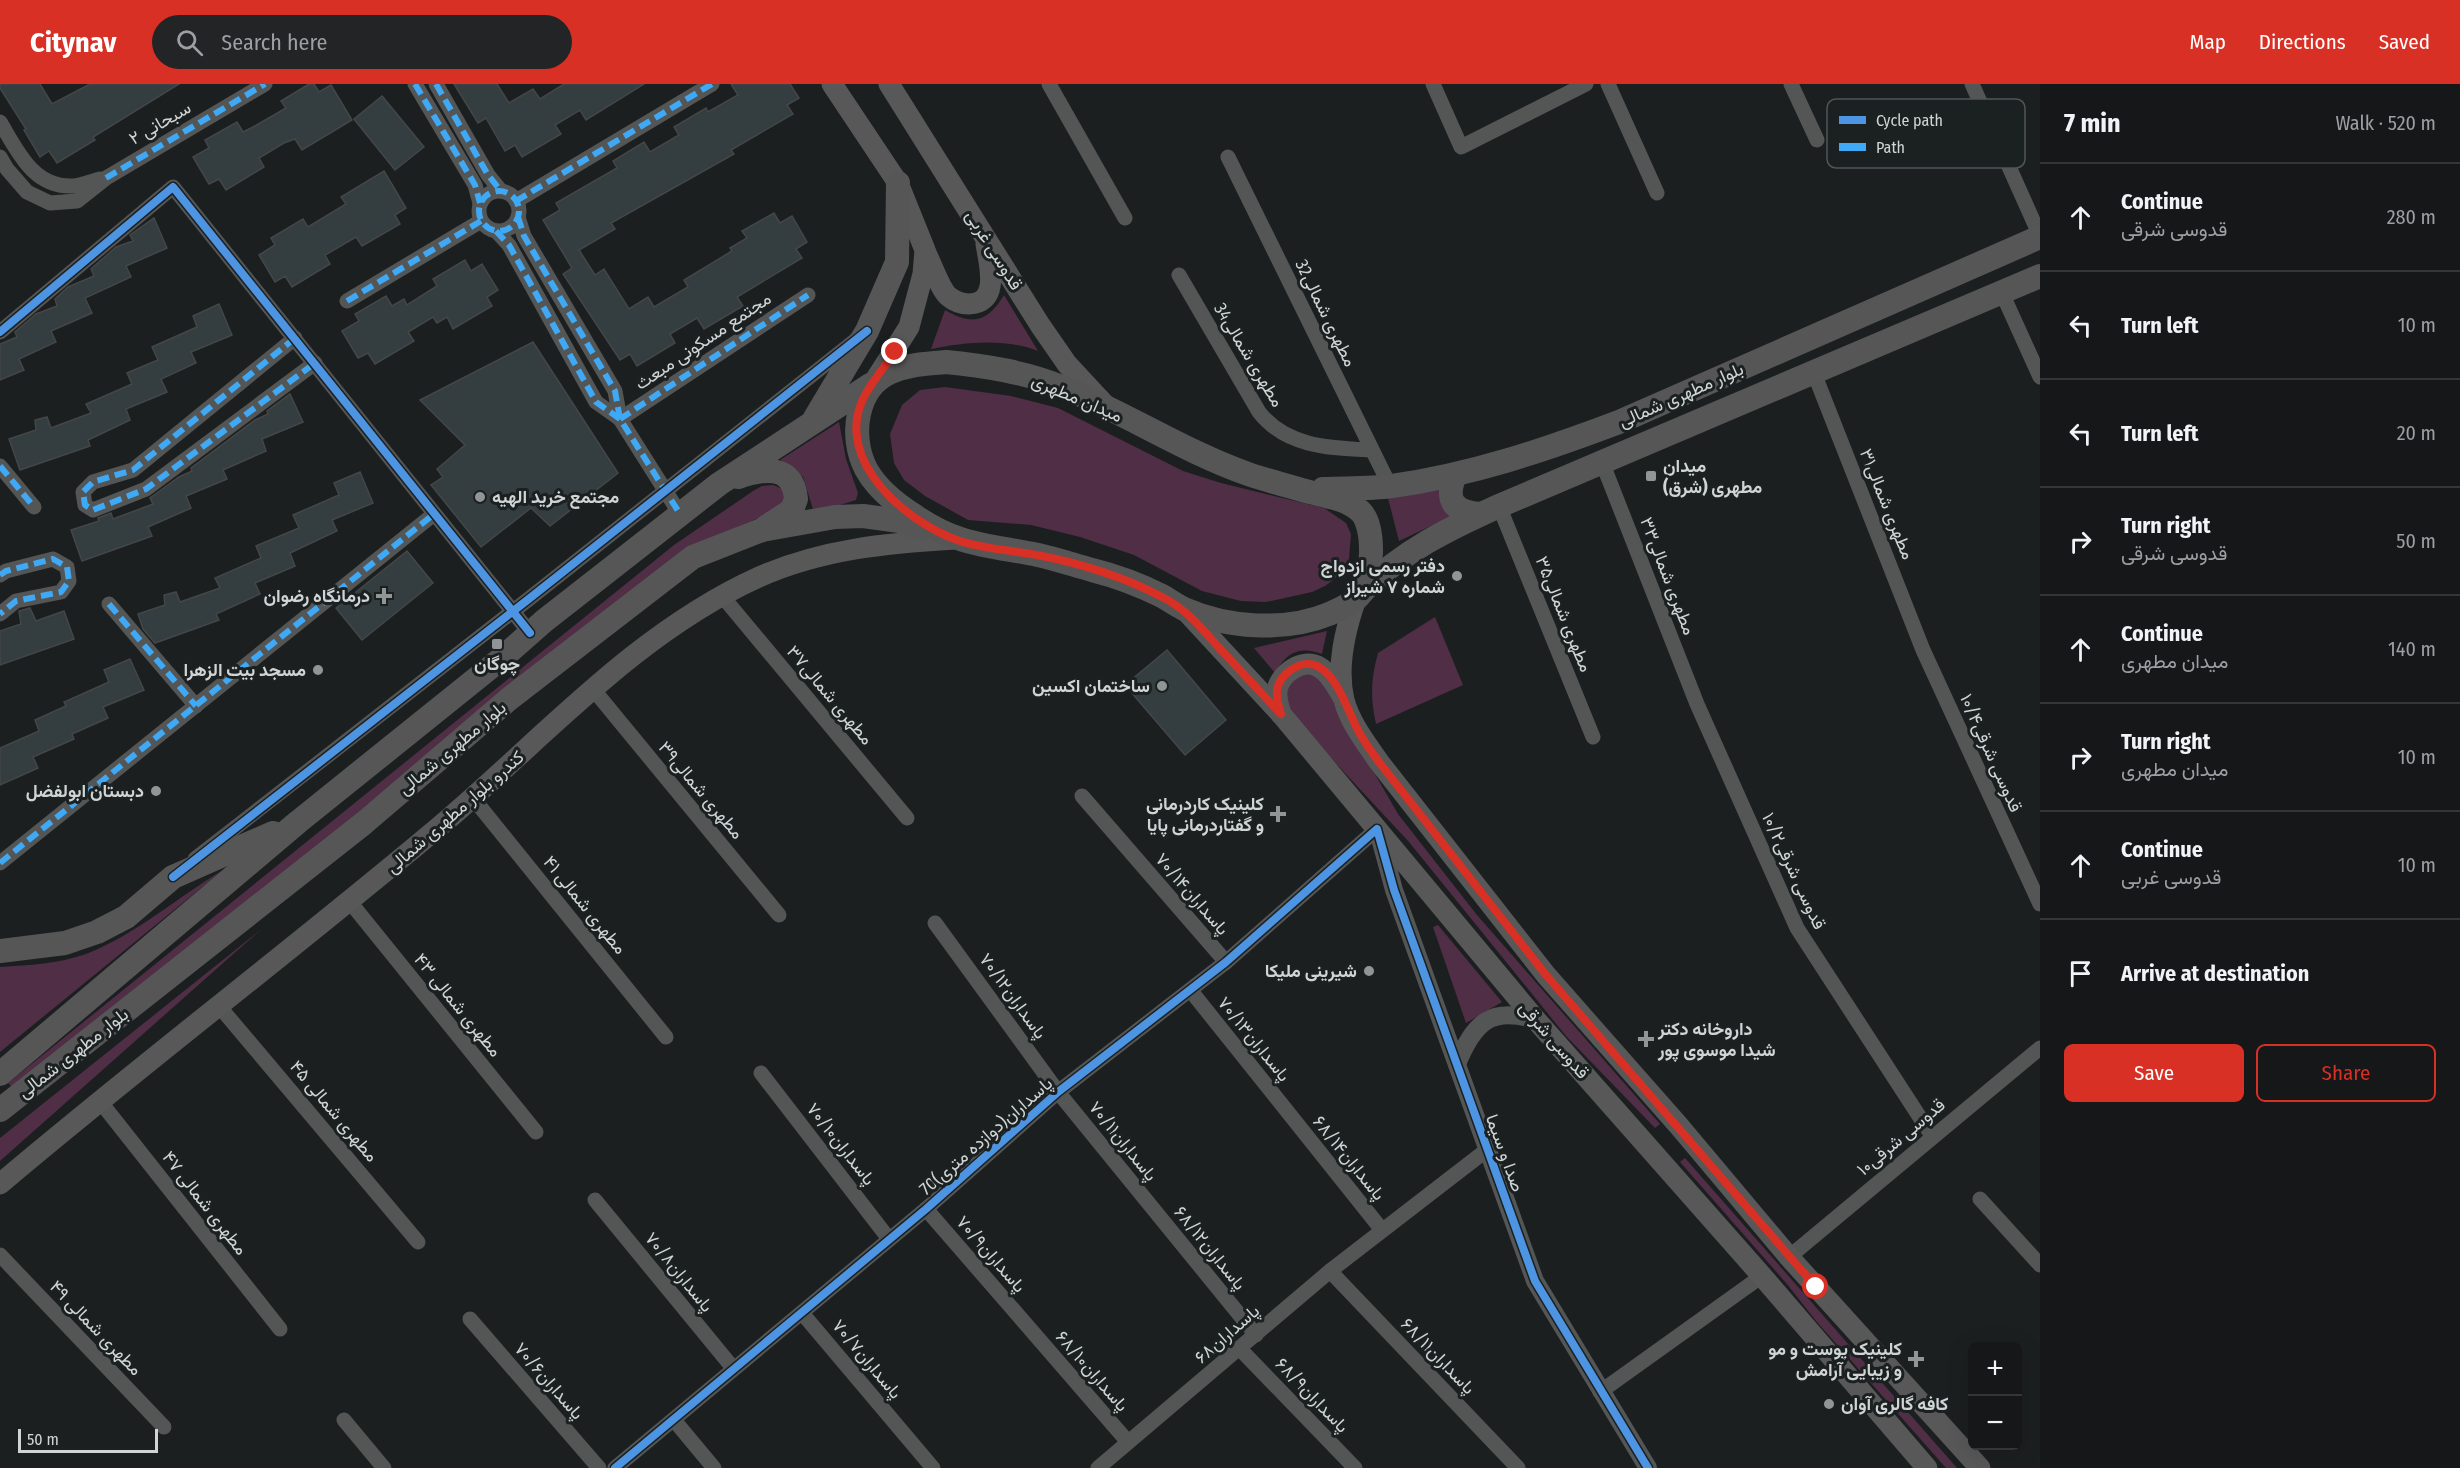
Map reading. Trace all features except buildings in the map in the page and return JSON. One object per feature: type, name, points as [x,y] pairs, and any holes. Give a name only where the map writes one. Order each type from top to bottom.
[{"type":"main road","points":[[832,84],[898,183],[925,250],[947,296],[961,304],[975,304],[986,298],[991,288],[985,235]]},
{"type":"main road","name":"قدوسی غربی","points":[[889,84],[1040,325],[1067,364],[1109,410]]},
{"type":"main road","points":[[813,422],[867,331],[897,262],[898,183]]},
{"type":"main road","name":"بلوار مطهرى شمالى","points":[[1303,490],[1390,486],[1455,475],[1558,445],[1619,422],[2040,236]]},
{"type":"main road","points":[[925,250],[923,274],[909,327],[862,402],[858,422],[860,449],[866,468],[889,497],[915,516],[955,539],[1041,556],[1112,575],[1161,596],[1184,609],[1223,622],[1281,625],[1312,621],[1337,610],[1360,594]]},
{"type":"main road","name":"بلوار مطهرى شمالى","points":[[1360,594],[1403,555],[1489,510],[2040,276]]},
{"type":"main road","name":"میدان مطهری","points":[[872,384],[891,372],[917,364],[946,362],[1011,371],[1061,387],[1205,457],[1303,490],[1342,500],[1362,513],[1370,528],[1371,553],[1368,578],[1360,594]]},
{"type":"main road","name":"بلوار مطهری شمالی","points":[[0,1074],[298,822],[680,514],[719,484],[872,384]]},
{"type":"main road","points":[[719,484],[757,471],[782,473],[789,480],[796,492],[792,510],[762,530]]},
{"type":"main road","points":[[1455,475],[1449,489],[1453,503],[1465,513],[1489,510]]},
{"type":"main road","name":"بلوار مطهری شمالی","points":[[0,1110],[364,823],[510,699],[693,558],[762,530],[835,518],[863,516],[900,521],[955,539]]},
{"type":"main road","name":"کندرو بلوار مطهری شمالی","points":[[0,1184],[99,1100],[350,902],[473,798],[594,689],[671,627],[760,577],[847,549],[886,543],[955,539]]},
{"type":"main road","name":"قدوسی شرقی","points":[[1360,594],[1346,628],[1341,663],[1344,699],[1360,735],[1379,762],[1546,975],[1679,1126],[1789,1257],[1980,1468]]},
{"type":"main road","name":"قدوسی شرقی","points":[[1184,609],[1281,714],[1536,1020],[1762,1276],[1927,1468]]},
{"type":"main road","points":[[1281,714],[1276,690],[1281,679],[1290,670],[1308,664],[1318,666],[1328,674],[1344,699]]},
{"type":"main road","points":[[0,951],[65,943],[97,932],[126,917],[173,877],[298,822]]},
{"type":"street","name":"سبحانی ۲","points":[[106,178],[265,84]]},
{"type":"street","points":[[415,84],[475,185],[480,203],[481,221],[496,231],[508,229],[518,217]]},
{"type":"street","points":[[436,84],[488,174],[501,191]]},
{"type":"street","points":[[516,201],[712,84]]},
{"type":"street","points":[[1049,84],[1125,218]]},
{"type":"street","points":[[1433,84],[1461,147],[1586,84]]},
{"type":"street","points":[[1608,84],[1657,194]]},
{"type":"street","points":[[1791,84],[1817,140]]},
{"type":"street","points":[[1972,84],[1979,99]]},
{"type":"street","points":[[1,125],[22,158],[38,177],[54,183],[73,186],[106,178]]},
{"type":"street","points":[[0,157],[27,192],[50,203],[77,201],[106,178]]},
{"type":"street","name":"32مطهرى شمالى","points":[[1228,157],[1390,486]]},
{"type":"street","points":[[2010,168],[2040,236]]},
{"type":"street","points":[[0,333],[173,187],[530,633]]},
{"type":"street","points":[[480,203],[488,194],[501,191],[507,192],[516,201],[524,236],[615,391],[620,420]]},
{"type":"street","points":[[348,301],[481,221]]},
{"type":"street","points":[[496,231],[509,245],[596,402],[620,420],[680,514]]},
{"type":"street","name":"34مطهرى شمالى","points":[[1179,275],[1259,412],[1273,428],[1289,437],[1321,447],[1371,450]]},
{"type":"street","points":[[2002,293],[2040,378]]},
{"type":"street","name":"مجتمع مسکونی مبعث","points":[[620,420],[808,295]]},
{"type":"street","points":[[560,336],[577,326]]},
{"type":"street","points":[[173,877],[867,331]]},
{"type":"street","points":[[296,338],[133,470],[93,482],[83,492],[85,505],[93,510],[146,489],[315,363]]},
{"type":"street","name":"مطهرى شمالى۳۱","points":[[1814,373],[1923,650]]},
{"type":"street","name":"مطهرى شمالى۳۳","points":[[1602,462],[1697,704]]},
{"type":"street","points":[[0,466],[34,507]]},
{"type":"street","name":"مطهرى شمالى۳۵","points":[[1489,510],[1593,737]]},
{"type":"street","points":[[0,863],[434,514]]},
{"type":"street","points":[[0,575],[6,570],[53,559],[67,567],[69,581],[61,592],[16,601],[0,614]]},
{"type":"street","name":"مطهرى شمالى۳۷","points":[[723,597],[907,818]]},
{"type":"street","points":[[109,604],[196,706]]},
{"type":"street","name":"قدوسی شرقی۱۰/۴","points":[[1923,650],[2040,904]]},
{"type":"street","name":"مطهرى شمالى۳۹","points":[[594,689],[779,915]]},
{"type":"street","name":"قدوسی شرقی۱۰/۲","points":[[1697,704],[1797,928],[1932,1136]]},
{"type":"street","name":"پاسداران۷۰/۱۴","points":[[1082,796],[1226,962]]},
{"type":"street","name":"۴۱ مطهرى شمالى","points":[[473,798],[666,1037]]},
{"type":"street","name":"70پاسداران(دوازده متری)","points":[[615,1468],[926,1209],[1058,1092],[1226,962],[1377,829]]},
{"type":"street","name":"صدا و سیما","points":[[1377,829],[1394,890],[1535,1281],[1648,1468]]},
{"type":"street","name":"مطهرى شمالى ۴۳","points":[[350,902],[536,1132]]},
{"type":"street","name":"پاسداران۷۰/۱۲","points":[[935,923],[1058,1092]]},
{"type":"street","name":"پاسداران۷۰/۱۳","points":[[1191,991],[1286,1110]]},
{"type":"street","name":"مطهرى شمالى ۴۵","points":[[219,1006],[418,1242]]},
{"type":"street","points":[[1457,1065],[1466,1043],[1478,1026],[1496,1016],[1516,1014],[1536,1020]]},
{"type":"street","name":"قدوسی شرقی۱۰","points":[[1789,1257],[2040,1048]]},
{"type":"street","name":"پاسداران۷۰/۱۰","points":[[761,1073],[889,1239]]},
{"type":"street","name":"پاسداران۷۰/۱۱","points":[[1058,1092],[1157,1213]]},
{"type":"street","name":"مطهرى شمالى ۴۷","points":[[99,1100],[280,1329]]},
{"type":"street","name":"پاسداران۶۸/۱۴","points":[[1286,1110],[1382,1230]]},
{"type":"street","name":"پاسداران۶۸","points":[[1098,1468],[1330,1271],[1488,1149]]},
{"type":"street","points":[[1980,1199],[2040,1264]]},
{"type":"street","name":"پاسداران۷۰/۸","points":[[595,1200],[733,1368]]},
{"type":"street","name":"پاسداران۷۰/۹","points":[[926,1209],[1027,1325]]},
{"type":"street","name":"پاسداران۶۸/۱۲","points":[[1157,1213],[1256,1335]]},
{"type":"street","name":"مطهرى شمالى ۴۹","points":[[0,1255],[164,1427]]},
{"type":"street","name":"پاسداران۶۸/۱۱","points":[[1330,1271],[1518,1468]]},
{"type":"street","points":[[1600,1392],[1762,1276]]},
{"type":"street","name":"پاسداران۷۰/۷","points":[[802,1313],[933,1468]]},
{"type":"street","name":"پاسداران۷۰/۶","points":[[471,1319],[599,1468]]},
{"type":"street","name":"پاسداران۶۸/۱۰","points":[[1027,1325],[1128,1442]]},
{"type":"street","name":"پاسداران۶۸/۹","points":[[1240,1349],[1355,1468]]},
{"type":"street","points":[[344,1420],[384,1468]]},
{"type":"street","points":[[675,1420],[714,1468]]},
{"type":"shaded area","points":[[1004,295],[1038,351],[1012,344],[985,342],[931,349],[945,310],[963,318],[979,319],[992,311]]},
{"type":"shaded area","points":[[945,387],[1011,396],[1058,408],[1183,471],[1221,483],[1324,508],[1346,523],[1351,534],[1349,559],[1341,574],[1312,592],[1266,602],[1241,601],[1202,591],[1134,555],[1080,537],[1031,525],[968,520],[925,496],[904,480],[894,463],[890,434],[902,405],[920,390]]},
{"type":"shaded area","points":[[839,422],[846,459],[858,493],[856,500],[837,506],[813,509],[803,477],[780,460]]},
{"type":"shaded area","points":[[773,485],[783,489],[786,496],[780,509],[709,539],[12,1087],[8,1083],[674,545],[753,491],[762,486]]},
{"type":"shaded area","points":[[1440,488],[1452,516],[1399,541],[1388,498]]},
{"type":"shaded area","points":[[1435,617],[1463,685],[1376,724],[1372,688],[1378,653]]},
{"type":"shaded area","points":[[1327,631],[1322,654],[1307,651],[1294,653],[1284,660],[1275,673],[1254,648]]},
{"type":"shaded area","points":[[1306,671],[1319,677],[1398,814],[1477,915],[1660,1124],[1655,1128],[1566,1036],[1409,842],[1317,743],[1286,704],[1288,682]]},
{"type":"shaded area","points":[[223,870],[0,1052],[0,967],[54,962],[86,954],[122,937]]},
{"type":"shaded area","points":[[1438,925],[1502,1002],[1466,1023],[1433,927]]},
{"type":"shaded area","points":[[263,928],[240,948],[0,1161],[0,1138]]},
{"type":"shaded area","points":[[1685,1158],[1957,1468],[1946,1468],[1816,1321],[1787,1284],[1680,1162]]},
{"type":"marked path","points":[[106,178],[265,84]]},
{"type":"marked path","points":[[415,84],[475,185],[480,203]]},
{"type":"marked path","points":[[436,84],[488,175],[501,191]]},
{"type":"marked path","points":[[516,201],[712,84]]},
{"type":"marked path","points":[[499,191],[507,192],[513,197],[518,203],[519,211],[518,219],[513,225],[507,230],[499,231],[491,230],[485,225],[480,219],[479,211],[480,203],[485,197],[491,192],[499,191]]},
{"type":"marked path","points":[[518,217],[524,236],[615,391],[620,419],[680,514]]},
{"type":"marked path","points":[[347,301],[481,221]]},
{"type":"marked path","points":[[496,231],[509,245],[596,402],[620,419]]},
{"type":"marked path","points":[[620,419],[808,295]]},
{"type":"marked path","points":[[295,338],[133,470],[93,482],[83,492],[85,505],[93,510],[146,489],[315,363]]},
{"type":"marked path","points":[[0,466],[34,507]]},
{"type":"marked path","points":[[0,863],[434,514]]},
{"type":"marked path","points":[[0,575],[6,571],[53,559],[67,567],[69,581],[61,592],[16,601],[0,614]]},
{"type":"marked path","points":[[109,604],[196,706]]},
{"type":"cycle path","points":[[0,332],[173,187],[530,633]]},
{"type":"cycle path","points":[[173,877],[867,331]]},
{"type":"cycle path","points":[[615,1468],[926,1209],[1058,1092],[1226,962],[1377,829],[1394,890],[1535,1281],[1648,1468]]},
{"type":"place","name":"میدان مطهری (شرق)","points":[[1651,476]]},
{"type":"place","name":"مجتمع خرید الهیه","points":[[480,497]]},
{"type":"place","name":"دفتر رسمی ازدواج شماره ۷ شیراز","points":[[1457,576]]},
{"type":"place","name":"درمانگاه رضوان","points":[[384,596]]},
{"type":"place","name":"چوگان","points":[[497,644]]},
{"type":"place","name":"مسجد بیت الزهرا","points":[[318,670]]},
{"type":"place","name":"ساختمان اکسین","points":[[1162,686]]},
{"type":"place","name":"دبستان ابولفضل","points":[[156,791]]},
{"type":"place","name":"کلینیک کاردرمانی و گفتاردرمانی پایا","points":[[1278,814]]},
{"type":"place","name":"شیرینى ملیکا","points":[[1369,971]]},
{"type":"place","name":"داروخانه دکتر شیدا موسوی پور","points":[[1646,1039]]},
{"type":"place","name":"کلینیک پوست و مو و زیبایی آرامش","points":[[1916,1359]]},
{"type":"place","name":"کافه گالری آوان","points":[[1829,1404]]},
{"type":"route","points":[[895,352],[862,402],[857,435],[866,468],[889,497],[932,527],[955,539],[1041,556],[1112,575],[1161,596],[1184,609],[1281,714],[1276,690],[1281,679],[1290,670],[1308,664],[1318,666],[1328,674],[1344,699],[1360,735],[1379,762],[1546,975],[1816,1287]]}]
